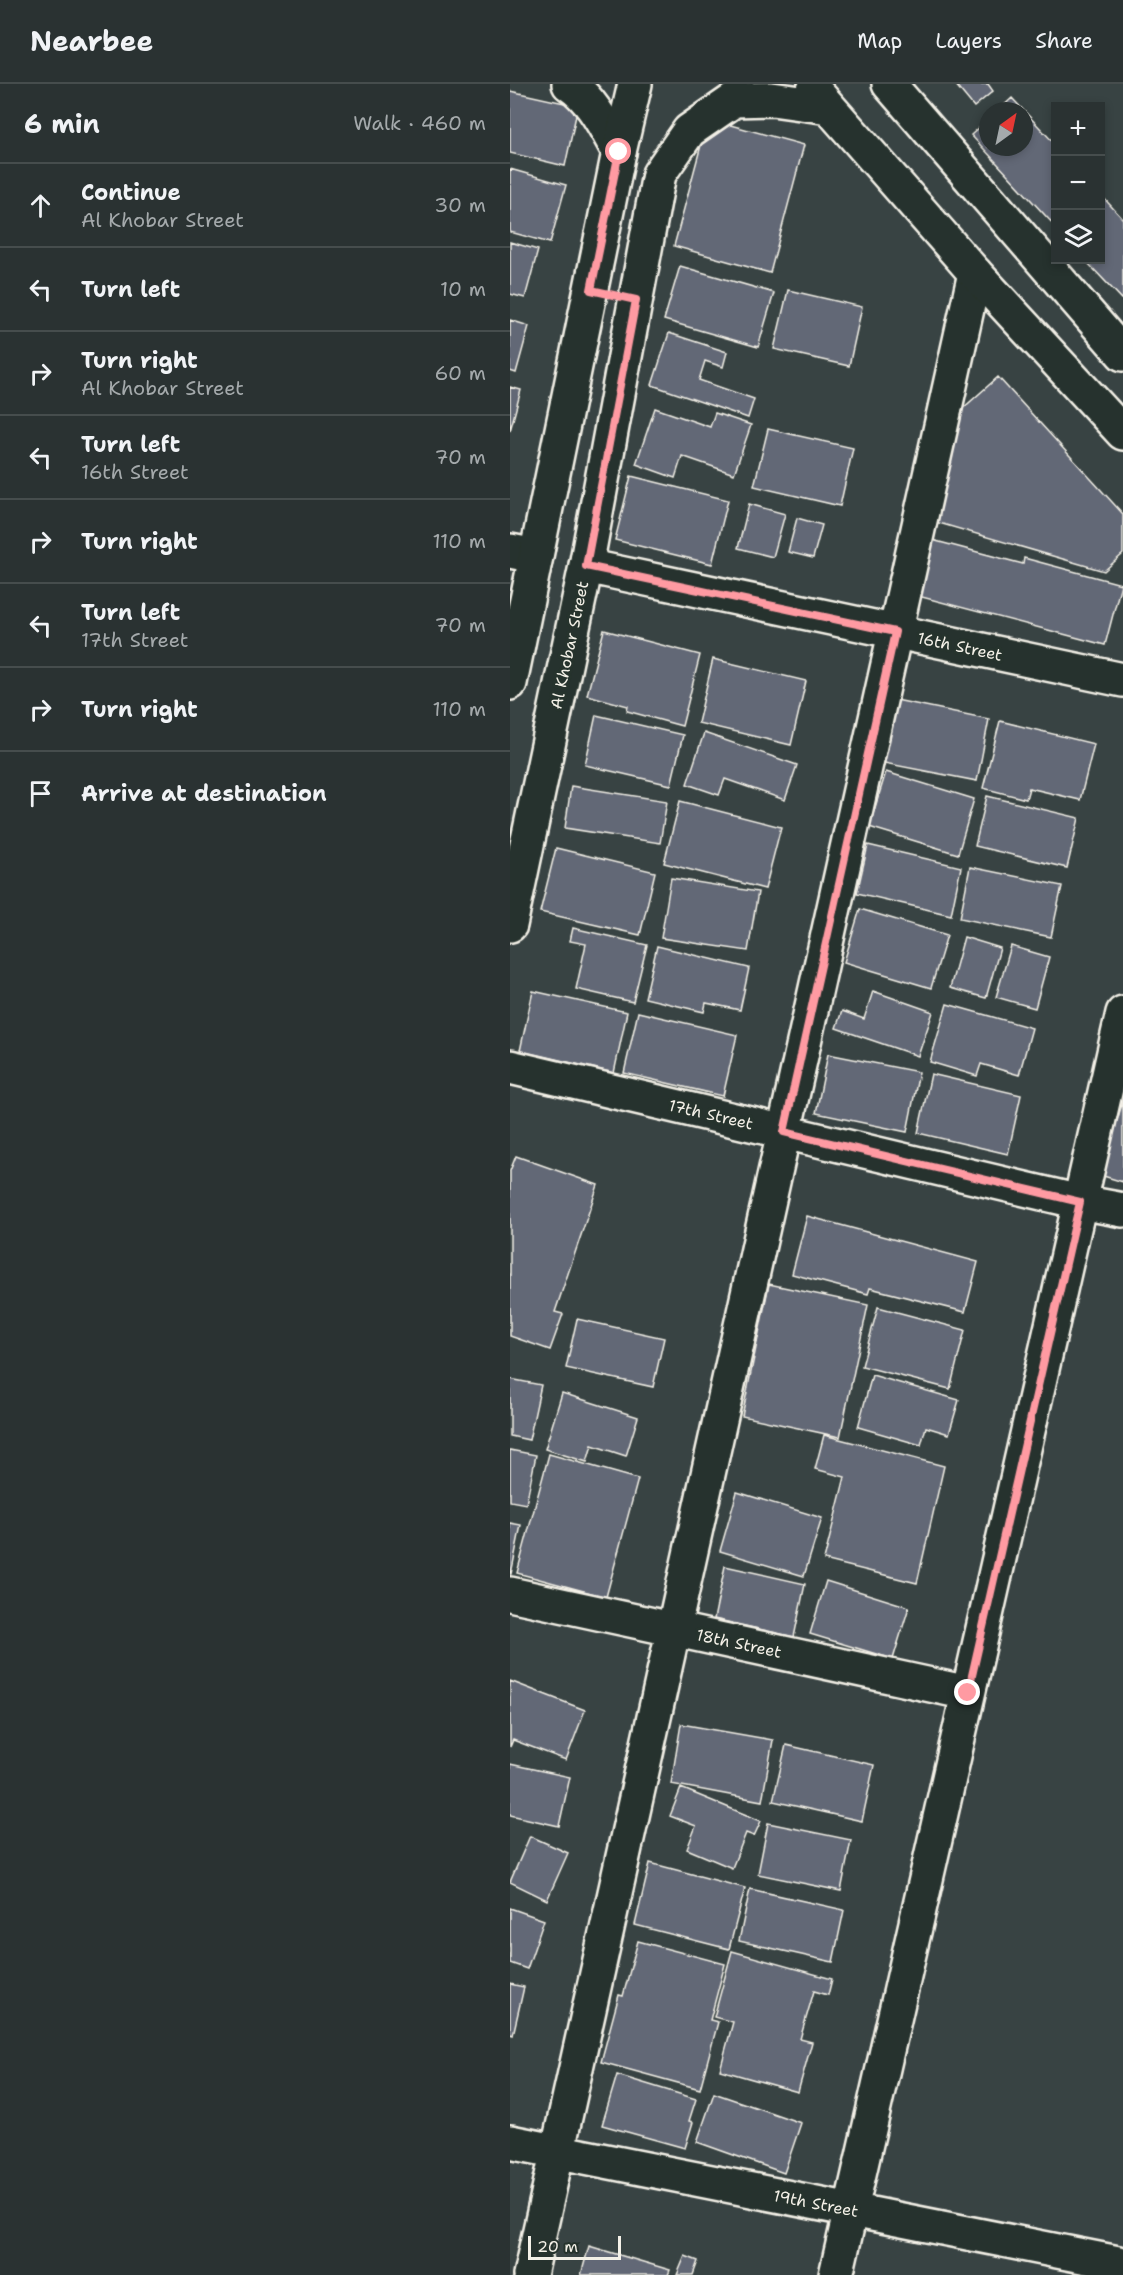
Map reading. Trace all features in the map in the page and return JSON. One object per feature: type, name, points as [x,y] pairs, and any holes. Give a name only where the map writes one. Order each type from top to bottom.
[{"type":"street","points":[[569,84],[580,92],[601,119],[619,152]]},
{"type":"street","points":[[510,683],[523,553],[591,290],[635,84]]},
{"type":"street","points":[[889,84],[1123,354]]},
{"type":"street","points":[[819,95],[975,273],[1123,433]]},
{"type":"street","name":"Al Khobar Street","points":[[510,925],[586,566],[659,174],[689,131],[734,100],[819,95]]},
{"type":"street","points":[[530,2275],[975,273]]},
{"type":"street","points":[[591,290],[636,300]]},
{"type":"street","name":"16th Street","points":[[586,566],[1123,680]]},
{"type":"street","points":[[836,2275],[1123,1013]]},
{"type":"street","name":"17th Street","points":[[510,1067],[1080,1202],[1123,1210]]},
{"type":"street","name":"18th Street","points":[[510,1594],[968,1693]]},
{"type":"street","name":"19th Street","points":[[510,2142],[1123,2264]]},
{"type":"building","points":[[955,84],[988,84],[993,91],[974,107]]},
{"type":"building","points":[[510,91],[578,106],[565,166],[510,153]]},
{"type":"building","points":[[708,119],[804,145],[770,273],[674,246]]},
{"type":"building","points":[[1033,120],[1051,140],[1051,222],[990,156],[1033,156]]},
{"type":"building","points":[[979,128],[979,144],[971,135]]},
{"type":"building","points":[[510,169],[566,185],[550,243],[510,232]]},
{"type":"building","points":[[1105,199],[1123,219],[1123,300],[1089,264],[1105,264]]},
{"type":"building","points":[[510,242],[538,250],[525,298],[510,294]]},
{"type":"building","points":[[680,266],[774,293],[758,347],[664,320]]},
{"type":"building","points":[[788,290],[862,307],[849,366],[774,349]]},
{"type":"building","points":[[510,320],[529,326],[516,373],[510,371]]},
{"type":"building","points":[[669,333],[727,352],[723,367],[705,361],[699,380],[754,399],[748,418],[652,385]]},
{"type":"building","points":[[998,377],[1123,514],[1123,554],[1104,571],[932,521],[960,411]]},
{"type":"building","points":[[510,387],[521,390],[510,431]]},
{"type":"building","points":[[655,408],[710,427],[715,413],[751,425],[734,474],[682,456],[675,478],[636,464]]},
{"type":"building","points":[[768,429],[853,448],[840,506],[754,486]]},
{"type":"building","points":[[631,476],[728,500],[712,564],[615,540]]},
{"type":"building","points":[[749,504],[785,514],[773,557],[738,548]]},
{"type":"building","points":[[797,518],[822,525],[813,558],[788,552]]},
{"type":"building","points":[[932,540],[1023,564],[1024,558],[1121,584],[1105,645],[918,596]]},
{"type":"building","points":[[604,630],[700,655],[682,726],[627,711],[628,706],[587,695]]},
{"type":"building","points":[[713,659],[806,681],[791,745],[698,723]]},
{"type":"building","points":[[896,700],[989,719],[977,781],[884,763]]},
{"type":"building","points":[[596,715],[683,735],[671,785],[585,765]]},
{"type":"building","points":[[1000,721],[1094,744],[1080,800],[1029,788],[1026,799],[983,788]]},
{"type":"building","points":[[704,733],[797,765],[785,800],[725,779],[719,795],[687,784]]},
{"type":"building","points":[[886,772],[974,799],[958,854],[869,827]]},
{"type":"building","points":[[571,786],[667,801],[660,843],[565,828]]},
{"type":"building","points":[[987,796],[1079,818],[1067,868],[975,846]]},
{"type":"building","points":[[680,801],[781,827],[765,889],[664,863]]},
{"type":"building","points":[[868,845],[961,867],[951,915],[857,893]]},
{"type":"building","points":[[556,848],[655,872],[640,935],[540,912]]},
{"type":"building","points":[[970,867],[1062,886],[1051,937],[960,918]]},
{"type":"building","points":[[671,878],[758,892],[748,951],[661,938]]},
{"type":"building","points":[[860,909],[947,935],[931,988],[844,962]]},
{"type":"building","points":[[573,928],[647,945],[633,1002],[576,989],[586,944],[570,941]]},
{"type":"building","points":[[964,937],[1000,948],[986,998],[950,988]]},
{"type":"building","points":[[657,946],[749,968],[740,1010],[706,1003],[704,1012],[645,998]]},
{"type":"building","points":[[1011,946],[1049,957],[1035,1008],[996,997]]},
{"type":"building","points":[[533,991],[627,1012],[614,1073],[520,1051]]},
{"type":"building","points":[[873,991],[933,1012],[918,1056],[836,1028],[842,1011],[864,1019]]},
{"type":"building","points":[[947,1004],[1032,1028],[1019,1075],[981,1064],[977,1076],[930,1062]]},
{"type":"building","points":[[638,1012],[737,1035],[723,1096],[624,1073]]},
{"type":"building","points":[[828,1054],[919,1072],[907,1132],[816,1113]]},
{"type":"building","points":[[931,1074],[1021,1095],[1008,1154],[918,1133]]},
{"type":"building","points":[[1123,1101],[1123,1182],[1100,1175]]},
{"type":"building","points":[[516,1156],[598,1185],[555,1312],[563,1314],[550,1350],[510,1336],[510,1171]]},
{"type":"building","points":[[807,1216],[978,1262],[965,1312],[870,1288],[868,1294],[792,1274]]},
{"type":"building","points":[[769,1284],[868,1305],[840,1437],[742,1416]]},
{"type":"building","points":[[878,1307],[965,1330],[950,1389],[862,1366]]},
{"type":"building","points":[[577,1319],[664,1338],[653,1387],[566,1368]]},
{"type":"building","points":[[872,1375],[959,1400],[949,1434],[926,1427],[921,1445],[858,1427]]},
{"type":"building","points":[[510,1379],[541,1385],[529,1440],[510,1436]]},
{"type":"building","points":[[562,1393],[638,1417],[626,1456],[592,1445],[587,1462],[545,1449]]},
{"type":"building","points":[[824,1435],[944,1466],[917,1583],[824,1560],[845,1477],[815,1469]]},
{"type":"building","points":[[510,1450],[536,1455],[526,1504],[510,1501]]},
{"type":"building","points":[[549,1454],[638,1479],[606,1597],[517,1573]]},
{"type":"building","points":[[737,1492],[822,1518],[804,1576],[720,1551]]},
{"type":"building","points":[[510,1523],[521,1525],[511,1574],[510,1574]]},
{"type":"building","points":[[725,1566],[805,1584],[794,1637],[714,1619]]},
{"type":"building","points":[[826,1581],[909,1607],[893,1659],[810,1634]]},
{"type":"building","points":[[510,1681],[585,1710],[566,1760],[513,1740],[510,1747]]},
{"type":"building","points":[[681,1724],[773,1740],[762,1801],[671,1784]]},
{"type":"building","points":[[786,1745],[874,1765],[862,1821],[773,1801]]},
{"type":"building","points":[[510,1764],[570,1777],[559,1826],[510,1815]]},
{"type":"building","points":[[681,1788],[761,1821],[754,1836],[746,1833],[732,1868],[687,1849],[696,1826],[670,1816]]},
{"type":"building","points":[[768,1823],[851,1840],[841,1891],[758,1874]]},
{"type":"building","points":[[530,1836],[568,1853],[547,1900],[510,1882]]},
{"type":"building","points":[[650,1863],[745,1888],[729,1949],[635,1925]]},
{"type":"building","points":[[750,1889],[844,1910],[833,1962],[739,1941]]},
{"type":"building","points":[[510,1908],[544,1920],[527,1969],[510,1963]]},
{"type":"building","points":[[638,1941],[725,1964],[710,2020],[718,2022],[700,2089],[601,2062],[619,1995],[623,1996]]},
{"type":"building","points":[[732,1951],[832,1979],[828,1995],[814,1991],[800,2039],[812,2042],[798,2092],[720,2070],[733,2022],[714,2017]]},
{"type":"building","points":[[510,1984],[524,1987],[513,2035],[510,2034]]},
{"type":"building","points":[[617,2075],[696,2099],[689,2121],[693,2122],[685,2148],[602,2125]]},
{"type":"building","points":[[714,2093],[801,2123],[784,2173],[697,2142]]},
{"type":"building","points":[[589,2246],[670,2270],[668,2275],[581,2275]]},
{"type":"building","points":[[685,2256],[698,2261],[693,2275],[677,2275]]},
{"type":"route","points":[[619,152],[591,290],[636,300],[586,566],[895,632],[784,1132],[1080,1202],[968,1693]]}]
